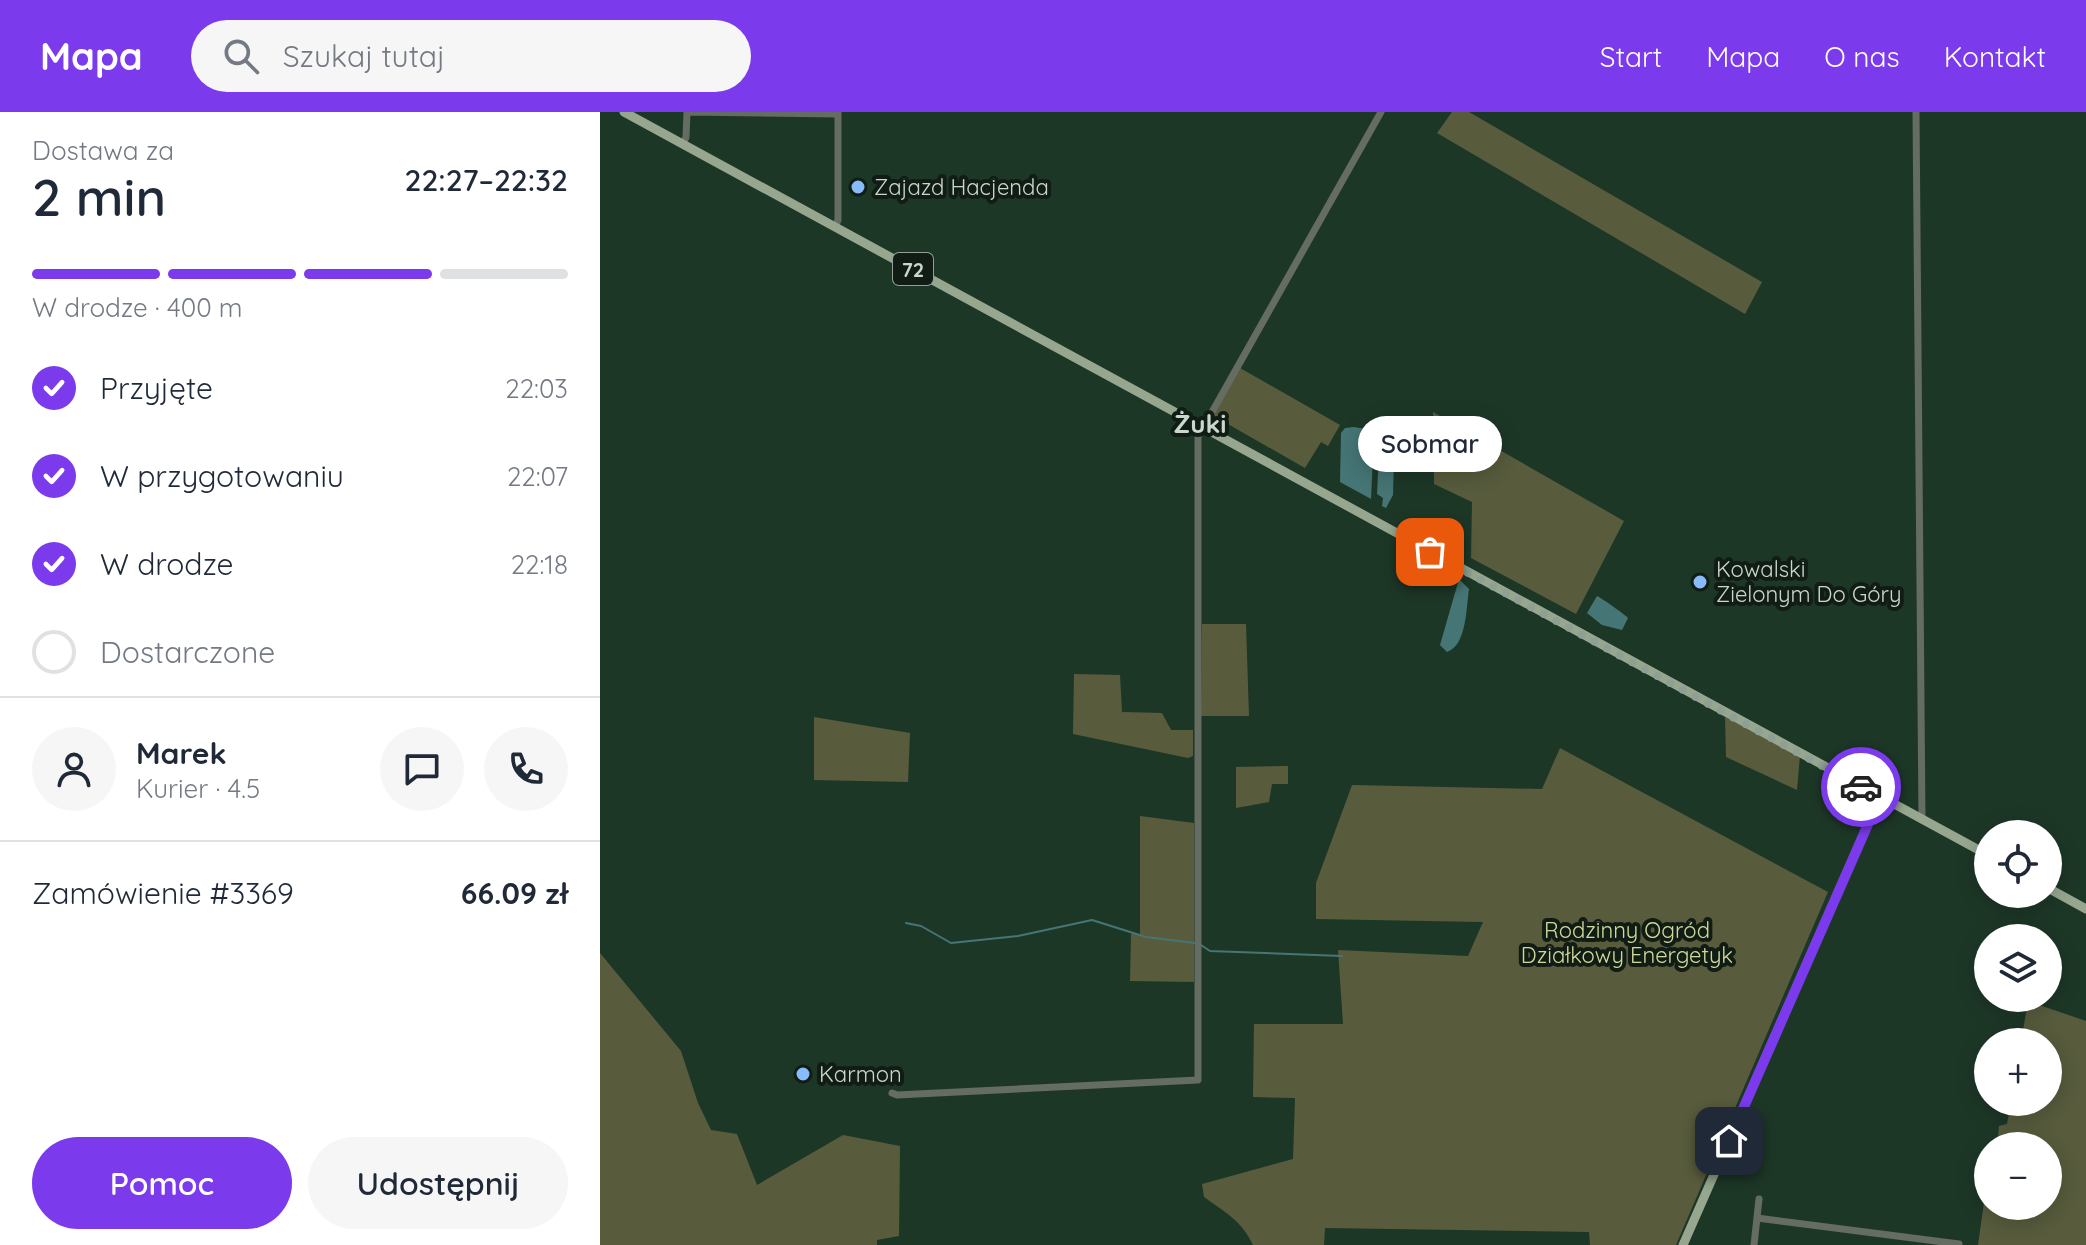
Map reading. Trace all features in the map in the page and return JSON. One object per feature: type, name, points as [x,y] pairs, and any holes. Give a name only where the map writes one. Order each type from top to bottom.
[{"type":"main road","name":"72","points":[[624,112],[1974,848]]},
{"type":"main road","points":[[1683,1245],[1880,797]]},
{"type":"main road","points":[[2062,896],[2086,909]]},
{"type":"street","points":[[683,144],[687,112],[838,113],[838,220],[835,227]]},
{"type":"street","points":[[892,1093],[1198,1080],[1198,437],[1381,112]]},
{"type":"street","points":[[1916,112],[1922,820]]},
{"type":"street","points":[[1754,1245],[1759,1199]]},
{"type":"street","points":[[1757,1218],[1959,1244]]},
{"type":"green space","points":[[1452,112],[1469,112],[1762,282],[1745,314],[1437,133]]},
{"type":"green space","points":[[1240,368],[1340,425],[1328,446],[1321,442],[1305,468],[1212,415]]},
{"type":"green space","points":[[1433,412],[1624,521],[1576,614],[1471,558],[1472,502],[1434,484]]},
{"type":"green space","points":[[1202,624],[1246,624],[1249,716],[1201,716]]},
{"type":"green space","points":[[1074,674],[1120,675],[1122,712],[1162,713],[1171,730],[1193,730],[1193,756],[1188,758],[1073,734]]},
{"type":"green space","points":[[814,717],[910,733],[908,782],[814,780]]},
{"type":"green space","points":[[1725,717],[1800,755],[1797,790],[1726,757]]},
{"type":"green space","name":"Rodzinny Ogród Działkowy Energetyk","points":[[1560,748],[1828,892],[1676,1245],[1590,1245],[1589,1232],[1325,1228],[1324,1245],[1253,1245],[1238,1223],[1204,1197],[1202,1184],[1293,1159],[1295,1098],[1253,1097],[1254,1024],[1343,1024],[1338,950],[1468,956],[1483,922],[1316,919],[1316,883],[1352,785],[1542,789]]},
{"type":"green space","points":[[1288,766],[1288,784],[1272,784],[1269,802],[1236,808],[1236,767]]},
{"type":"green space","points":[[1140,816],[1194,823],[1194,982],[1130,981],[1131,934],[1140,934]]},
{"type":"green space","points":[[600,953],[681,1051],[698,1103],[711,1130],[737,1134],[757,1185],[843,1135],[900,1146],[899,1236],[877,1240],[877,1245],[600,1245]]},
{"type":"green space","points":[[2026,1012],[2060,1012],[2086,1021],[2086,1245],[1978,1245],[1982,1220],[2062,1220],[2062,1132],[1998,1132],[1999,1126],[2007,1124],[2008,1116],[2062,1116],[2062,1028],[2023,1028]]},
{"type":"water","points":[[1345,428],[1371,430],[1374,436],[1371,499],[1340,482],[1341,433]]},
{"type":"water","points":[[1379,452],[1392,456],[1394,460],[1393,495],[1386,508],[1382,506],[1383,498],[1377,494]]},
{"type":"water","points":[[1459,579],[1469,589],[1466,615],[1458,642],[1447,652],[1440,645]]},
{"type":"water","points":[[1597,596],[1628,618],[1622,630],[1602,625],[1587,613]]},
{"type":"waterway","points":[[906,923],[921,926],[951,943],[1018,936],[1092,920],[1146,937],[1195,943]]},
{"type":"waterway","points":[[1201,945],[1210,951],[1342,956]]},
{"type":"way so far","points":[[1430,552],[1861,787]]},
{"type":"place","name":"Zajazd Hacjenda","points":[[858,187]]},
{"type":"place","name":"Sobmar","points":[[1430,552]]},
{"type":"place","name":"Kowalski Zielonym Do Góry","points":[[1700,582]]},
{"type":"place","name":"Karmon","points":[[803,1074]]},
{"type":"district","name":"Żuki","points":[[1200,423]]},
{"type":"route","points":[[1729,1141],[1880,797],[1861,787]]}]
